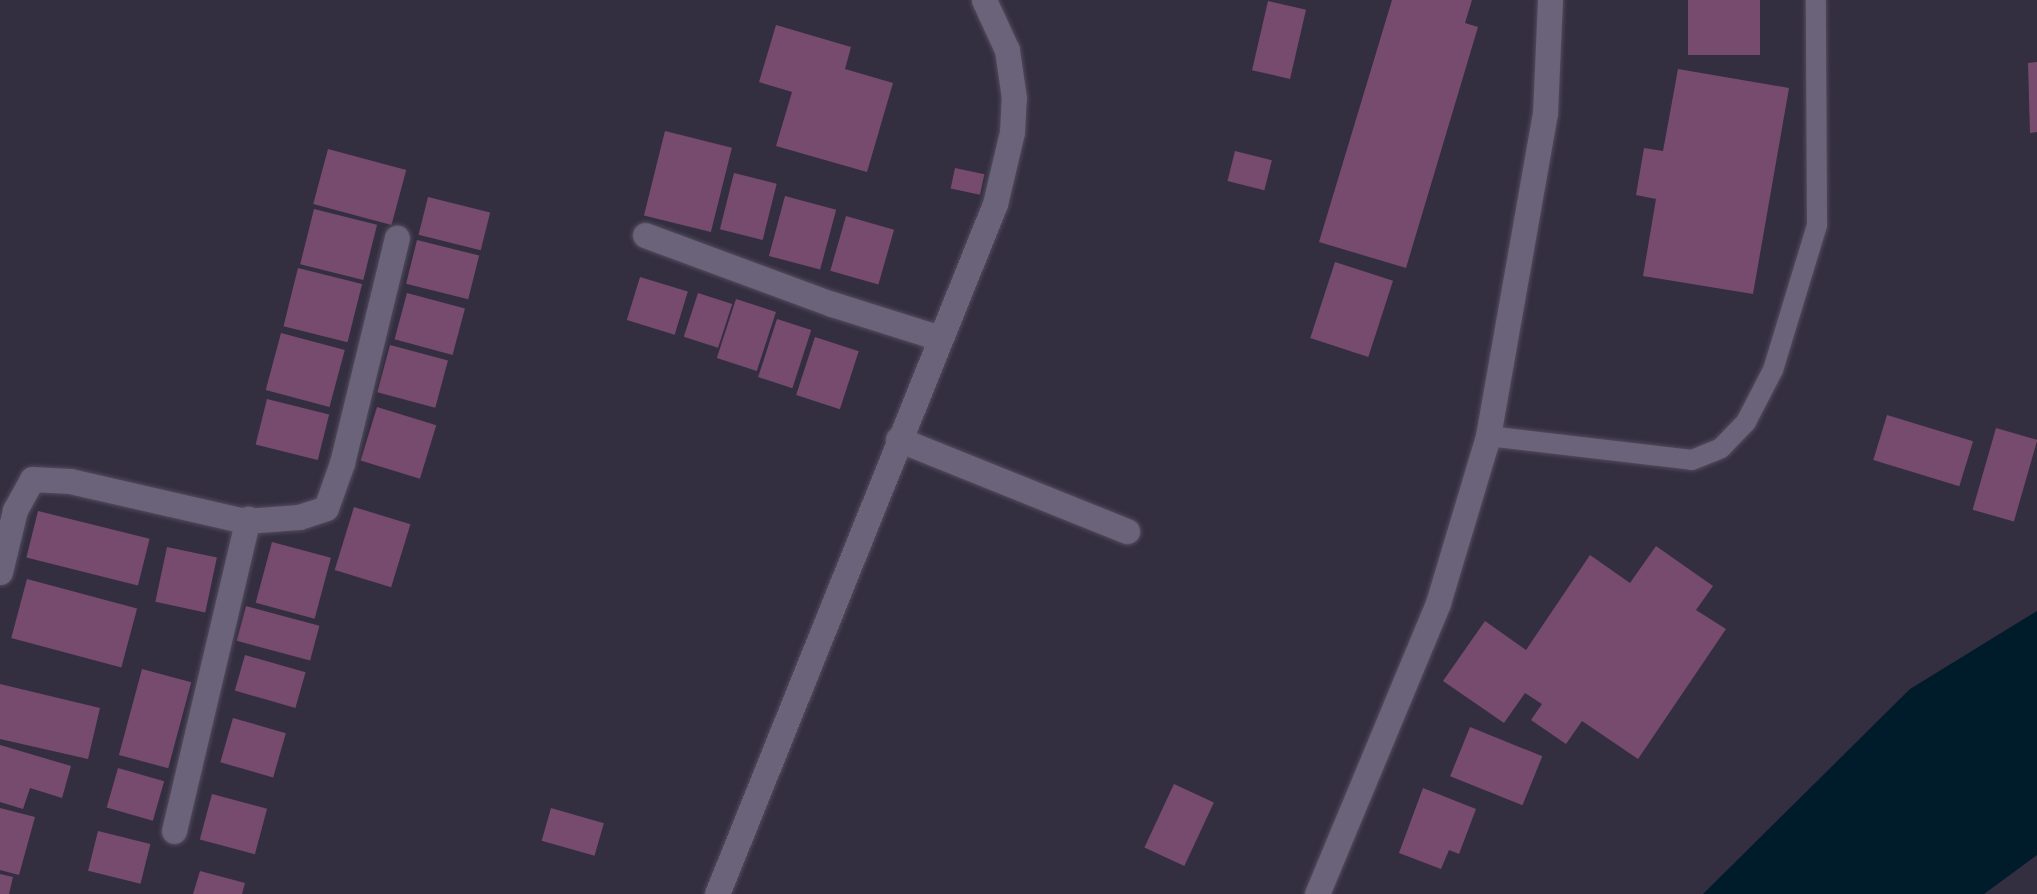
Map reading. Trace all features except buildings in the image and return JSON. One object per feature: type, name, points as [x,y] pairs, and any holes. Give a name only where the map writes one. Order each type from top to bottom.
[{"type":"street","points":[[717,894],[842,592],[898,439],[994,204],[1012,132],[1014,98],[1007,50],[984,0]]},
{"type":"street","points":[[1317,894],[1438,602],[1488,436],[1545,114],[1550,0]]},
{"type":"street","points":[[645,235],[832,304],[940,338]]},
{"type":"street","points":[[0,572],[15,510],[32,480],[70,480],[248,519],[300,518],[326,508],[342,463],[397,238]]},
{"type":"street","points":[[898,439],[1127,530]]},
{"type":"street","points":[[174,832],[248,519]]},
{"type":"lane","points":[[1488,436],[1692,460],[1721,448],[1746,422],[1773,370],[1817,225],[1816,0]]},
{"type":"water","points":[[2037,611],[2037,855],[1984,894],[1703,894],[1910,689]]}]
